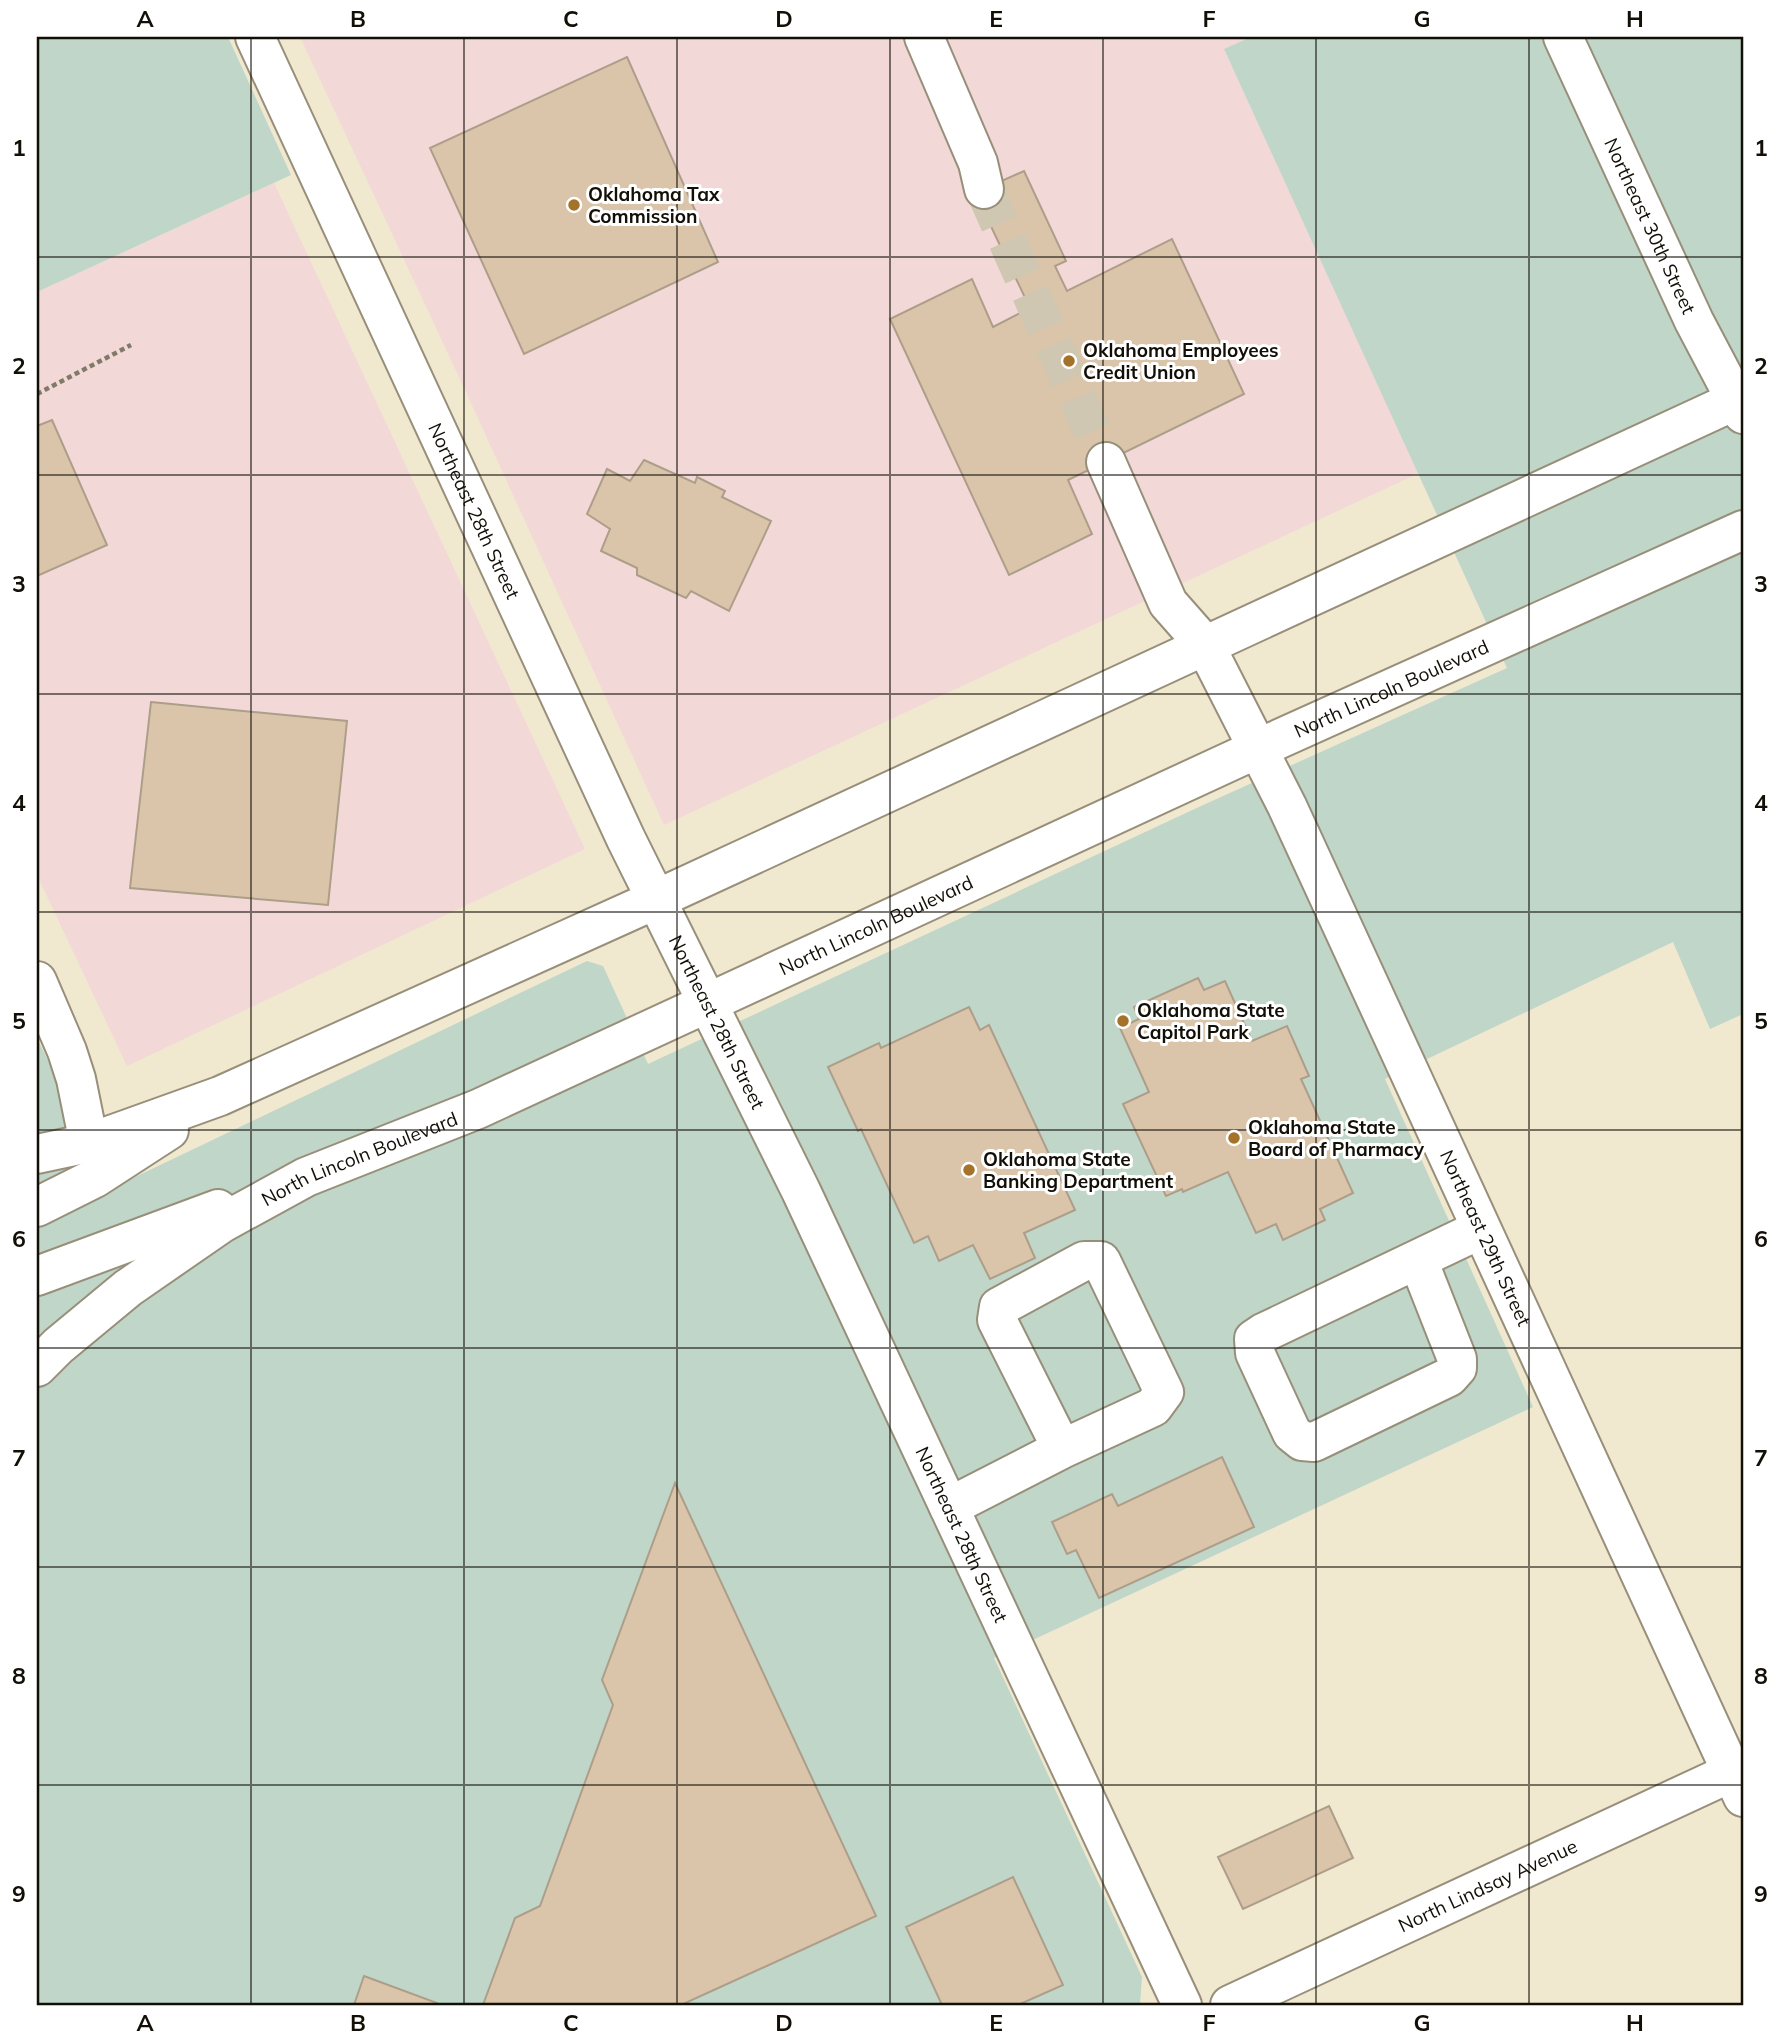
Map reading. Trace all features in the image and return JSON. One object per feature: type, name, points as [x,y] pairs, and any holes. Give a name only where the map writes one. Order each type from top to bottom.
[{"type":"street","name":"Northeast 28th Street","points":[[255,37],[626,839],[801,1191],[1182,2005]]},
{"type":"street","points":[[923,37],[978,163],[984,189]]},
{"type":"street","name":"Northeast 30th Street","points":[[1563,37],[1694,321],[1741,404]]},
{"type":"street","points":[[37,1154],[89,1143],[220,1096],[657,899],[1205,645],[1741,404]]},
{"type":"street","name":"Northeast 29th Street","points":[[1106,462],[1168,603],[1205,645],[1287,806],[1739,1779]]},
{"type":"street","name":"North Lincoln Boulevard","points":[[37,1367],[58,1346],[139,1281],[222,1223],[306,1177],[478,1110],[1257,749],[1743,530]]},
{"type":"street","points":[[37,981],[70,1060],[89,1143]]},
{"type":"street","points":[[37,1207],[95,1178],[220,1096]]},
{"type":"street","points":[[37,1276],[306,1177]]},
{"type":"street","points":[[1418,1260],[1457,1359],[1457,1368],[1449,1377],[1314,1442],[1302,1441],[1292,1433],[1255,1353],[1254,1339],[1482,1229]]},
{"type":"street","points":[[949,1507],[1062,1449],[1153,1407],[1164,1392],[1101,1261],[1084,1261],[999,1307],[997,1320],[1062,1449]]},
{"type":"street","name":"North Lindsay Avenue","points":[[1230,2005],[1739,1779]]},
{"type":"path","points":[[37,394],[131,345]]},
{"type":"shaded area","points":[[300,37],[1251,37],[1224,49],[1419,473],[664,825]]},
{"type":"shaded area","points":[[274,183],[585,849],[127,1066],[37,875],[37,292]]},
{"type":"green space","points":[[37,37],[228,37],[291,175],[37,292]]},
{"type":"green space","name":"Oklahoma State Capitol Park","points":[[1251,37],[1743,37],[1743,1014],[1710,1029],[1673,942],[1385,1079],[1533,1407],[994,1658],[1142,1977],[1140,2005],[37,2005],[37,1038],[110,1189],[587,961],[603,966],[648,1064],[1201,806],[1507,668],[1224,49]]},
{"type":"building","name":"Oklahoma Tax Commission","points":[[627,57],[718,262],[524,354],[430,148]]},
{"type":"building","name":"Oklahoma Employees Credit Union","points":[[1024,171],[1066,261],[1055,266],[1067,291],[1172,239],[1244,394],[1068,480],[1092,534],[1009,575],[890,319],[972,279],[993,327],[1030,308],[975,193]]},
{"type":"building","points":[[52,420],[107,545],[37,576],[37,426]]},
{"type":"building","points":[[644,460],[695,483],[697,477],[725,491],[722,497],[771,521],[729,611],[691,591],[686,598],[637,575],[637,568],[601,551],[610,529],[587,514],[607,469],[630,481]]},
{"type":"building","points":[[151,702],[347,721],[328,905],[130,888]]},
{"type":"building","name":"Oklahoma State Board of Pharmacy","points":[[1198,978],[1204,990],[1225,981],[1252,1041],[1287,1026],[1309,1076],[1301,1079],[1353,1193],[1320,1209],[1325,1220],[1283,1240],[1276,1224],[1256,1233],[1228,1172],[1183,1192],[1182,1189],[1166,1196],[1123,1104],[1149,1092],[1120,1028],[1139,1019],[1134,1007]]},
{"type":"building","name":"Oklahoma State Banking Department","points":[[969,1007],[980,1030],[989,1025],[1075,1210],[1024,1233],[1035,1258],[990,1279],[973,1245],[939,1261],[928,1236],[914,1243],[861,1129],[858,1131],[828,1067],[879,1043],[881,1048]]},
{"type":"building","points":[[1222,1457],[1254,1527],[1099,1598],[1076,1550],[1067,1554],[1052,1522],[1112,1494],[1118,1506]]},
{"type":"building","points":[[675,1483],[876,1916],[681,2005],[483,2005],[515,1918],[540,1906],[613,1705],[602,1680]]},
{"type":"building","points":[[1329,1806],[1353,1858],[1243,1909],[1218,1857]]},
{"type":"building","points":[[1013,1877],[1063,1985],[1018,2005],[942,2005],[906,1927]]},
{"type":"building","points":[[364,1976],[437,2003],[354,2005]]},
{"type":"tunnel","points":[[984,189],[1106,462]]},
{"type":"place","name":"Oklahoma Tax Commission","points":[[574,205]]},
{"type":"place","name":"Oklahoma Employees Credit Union","points":[[1069,361]]},
{"type":"place","name":"Oklahoma State Capitol Park","points":[[1123,1021]]},
{"type":"place","name":"Oklahoma State Board of Pharmacy","points":[[1234,1138]]},
{"type":"place","name":"Oklahoma State Banking Department","points":[[969,1170]]}]
